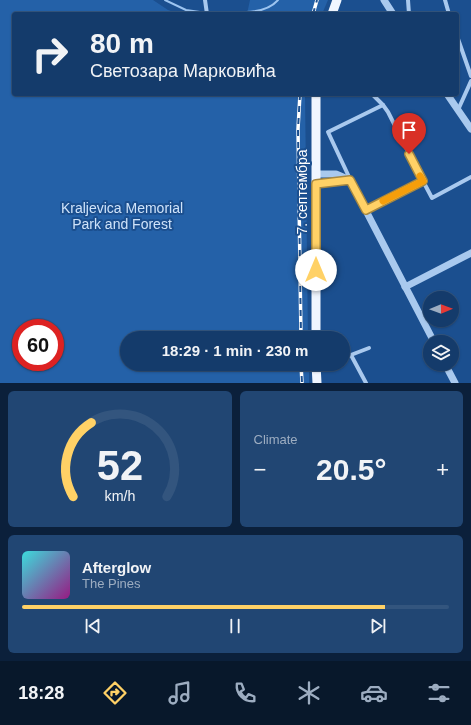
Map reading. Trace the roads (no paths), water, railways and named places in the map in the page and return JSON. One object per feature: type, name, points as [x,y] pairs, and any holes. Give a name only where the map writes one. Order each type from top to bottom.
[{"type":"main road","points":[[333,12],[337,0]]},
{"type":"main road","name":"7. септембра","points":[[316,96],[316,331]]},
{"type":"main road","points":[[316,371],[317,383]]},
{"type":"street","points":[[205,0],[207,12]]},
{"type":"street","points":[[384,0],[392,12]]},
{"type":"street","points":[[408,0],[409,12]]},
{"type":"street","points":[[445,0],[448,12]]},
{"type":"street","points":[[459,42],[471,76]]},
{"type":"street","points":[[458,110],[471,81]]},
{"type":"street","points":[[374,96],[388,112],[432,198],[471,177]]},
{"type":"street","points":[[449,96],[471,129]]},
{"type":"street","points":[[383,105],[328,132],[350,180],[430,335]]},
{"type":"street","points":[[316,174],[336,174],[350,180]]},
{"type":"street","points":[[316,184],[350,180]]},
{"type":"street","points":[[366,210],[423,181]]},
{"type":"street","points":[[405,287],[471,253]]},
{"type":"street","points":[[366,383],[351,355],[369,348]]},
{"type":"street","points":[[449,371],[455,383]]},
{"type":"waterway","points":[[165,0],[186,10],[200,12]]},
{"type":"waterway","points":[[215,12],[257,11],[265,9],[278,0]]},
{"type":"railway","points":[[314,12],[317,0]]},
{"type":"railway","points":[[300,96],[298,129],[301,331]]},
{"type":"railway","points":[[301,371],[302,383]]},
{"type":"park label","name":"Kraljevica Memorial Park and Forest","points":[[122,216]]}]
